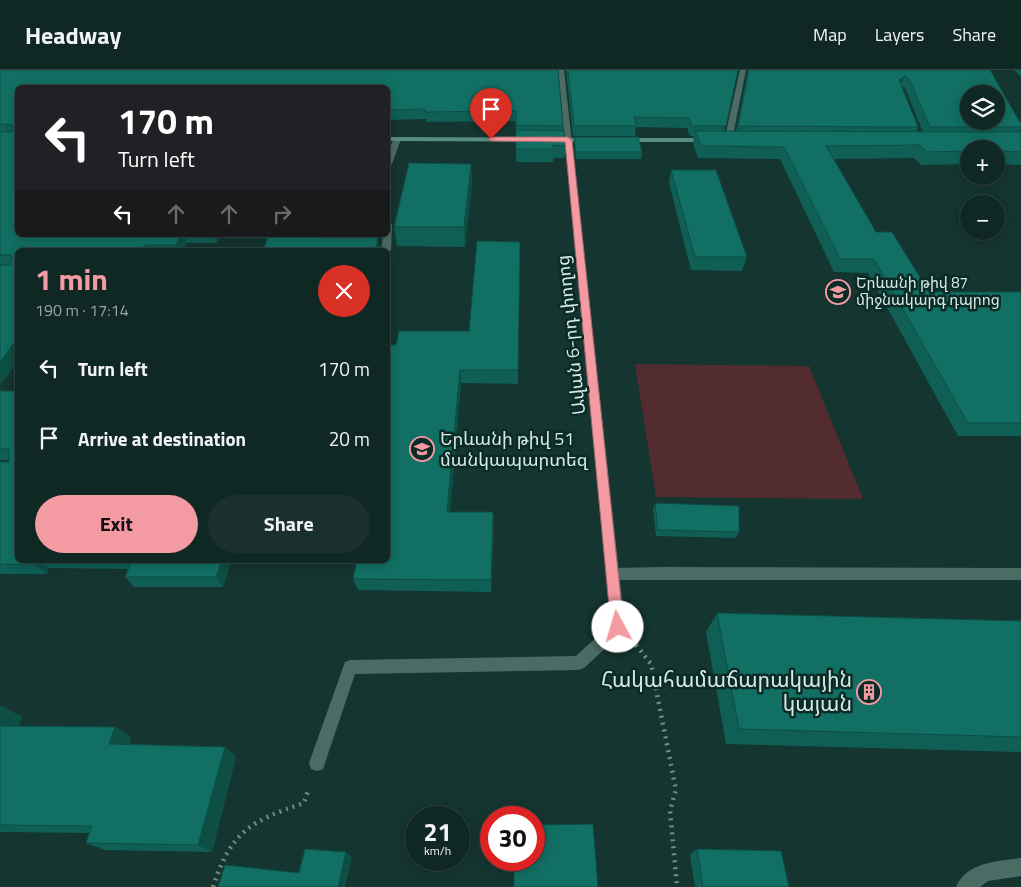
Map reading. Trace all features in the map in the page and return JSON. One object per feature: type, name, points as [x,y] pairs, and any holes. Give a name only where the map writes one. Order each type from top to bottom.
[{"type":"street","name":"Ավան 6-րդ փողոց","points":[[317,763],[350,667],[579,663],[618,627],[561,70]]},
{"type":"street","points":[[728,141],[743,70]]},
{"type":"street","points":[[390,139],[598,140]]},
{"type":"street","points":[[390,158],[397,139]]},
{"type":"street","points":[[616,140],[738,141]]},
{"type":"street","points":[[612,574],[1021,574]]},
{"type":"street","points":[[965,887],[984,872],[1021,867]]},
{"type":"path","points":[[651,664],[676,790],[670,810],[677,887]]},
{"type":"path","points":[[213,887],[231,846],[255,822],[304,803],[317,763]]},
{"type":"shaded area","points":[[635,364],[809,366],[863,499],[656,497]]},
{"type":"building","points":[[0,70],[558,70],[563,126],[516,125],[516,111],[425,112],[425,109],[390,110],[390,85],[15,85],[15,237],[180,237],[176,245],[145,245],[143,248],[15,248],[15,341],[0,362],[0,265],[10,265],[12,257],[11,255],[0,255],[0,132],[12,132],[14,130],[13,125],[0,124]]},
{"type":"building","points":[[568,70],[738,70],[726,126],[692,126],[689,118],[634,117],[637,126],[574,126]]},
{"type":"building","points":[[749,70],[990,70],[999,85],[960,85],[960,127],[930,127],[909,79],[905,76],[899,80],[918,127],[738,126]]},
{"type":"building","points":[[1005,96],[1021,124],[1021,127],[1005,127]]},
{"type":"building","points":[[516,130],[564,131],[565,146],[553,145],[553,149],[516,149]]},
{"type":"building","points":[[695,131],[1021,132],[1021,152],[1005,151],[1005,140],[960,140],[960,151],[927,152],[920,145],[826,146],[876,232],[892,232],[929,292],[1021,292],[1021,423],[968,423],[874,259],[840,259],[784,147],[701,146]]},
{"type":"building","points":[[574,137],[638,137],[642,152],[576,152]]},
{"type":"building","points":[[409,163],[471,164],[464,227],[394,227]]},
{"type":"building","points":[[671,170],[716,170],[747,257],[695,257]]},
{"type":"building","points":[[268,237],[378,238],[376,248],[264,248]]},
{"type":"building","name":"Երևանի թիվ 51 մանկապարտեզ","points":[[477,241],[520,242],[518,370],[460,370],[447,512],[493,512],[491,580],[353,579],[356,563],[390,563],[390,345],[396,345],[399,331],[469,331]]},
{"type":"building","points":[[0,391],[15,391],[15,563],[37,563],[36,565],[0,564],[0,462],[9,462],[9,449],[0,449]]},
{"type":"building","points":[[655,503],[739,506],[739,532],[658,530]]},
{"type":"building","points":[[131,563],[221,563],[216,577],[125,577]]},
{"type":"building","name":"Հակահամաճարակային կայան","points":[[717,613],[1021,621],[1021,737],[739,729]]},
{"type":"building","points":[[0,726],[115,727],[109,744],[225,747],[198,845],[86,843],[92,826],[0,825]]},
{"type":"building","points":[[593,824],[598,887],[514,887],[514,871],[545,871],[545,825]]},
{"type":"building","points":[[305,849],[346,852],[338,887],[218,887],[225,865],[299,873]]},
{"type":"building","points":[[697,849],[781,851],[789,887],[703,887]]},
{"type":"place","name":"Երևանի թիվ 87 միջնակարգ դպրոց","points":[[838,292]]},
{"type":"place","name":"Երևանի թիվ 51 մանկապարտեզ","points":[[422,449]]},
{"type":"place","name":"Հակահամաճարակային կայան","points":[[869,692]]},
{"type":"route","points":[[491,139],[568,140],[618,627]]}]
